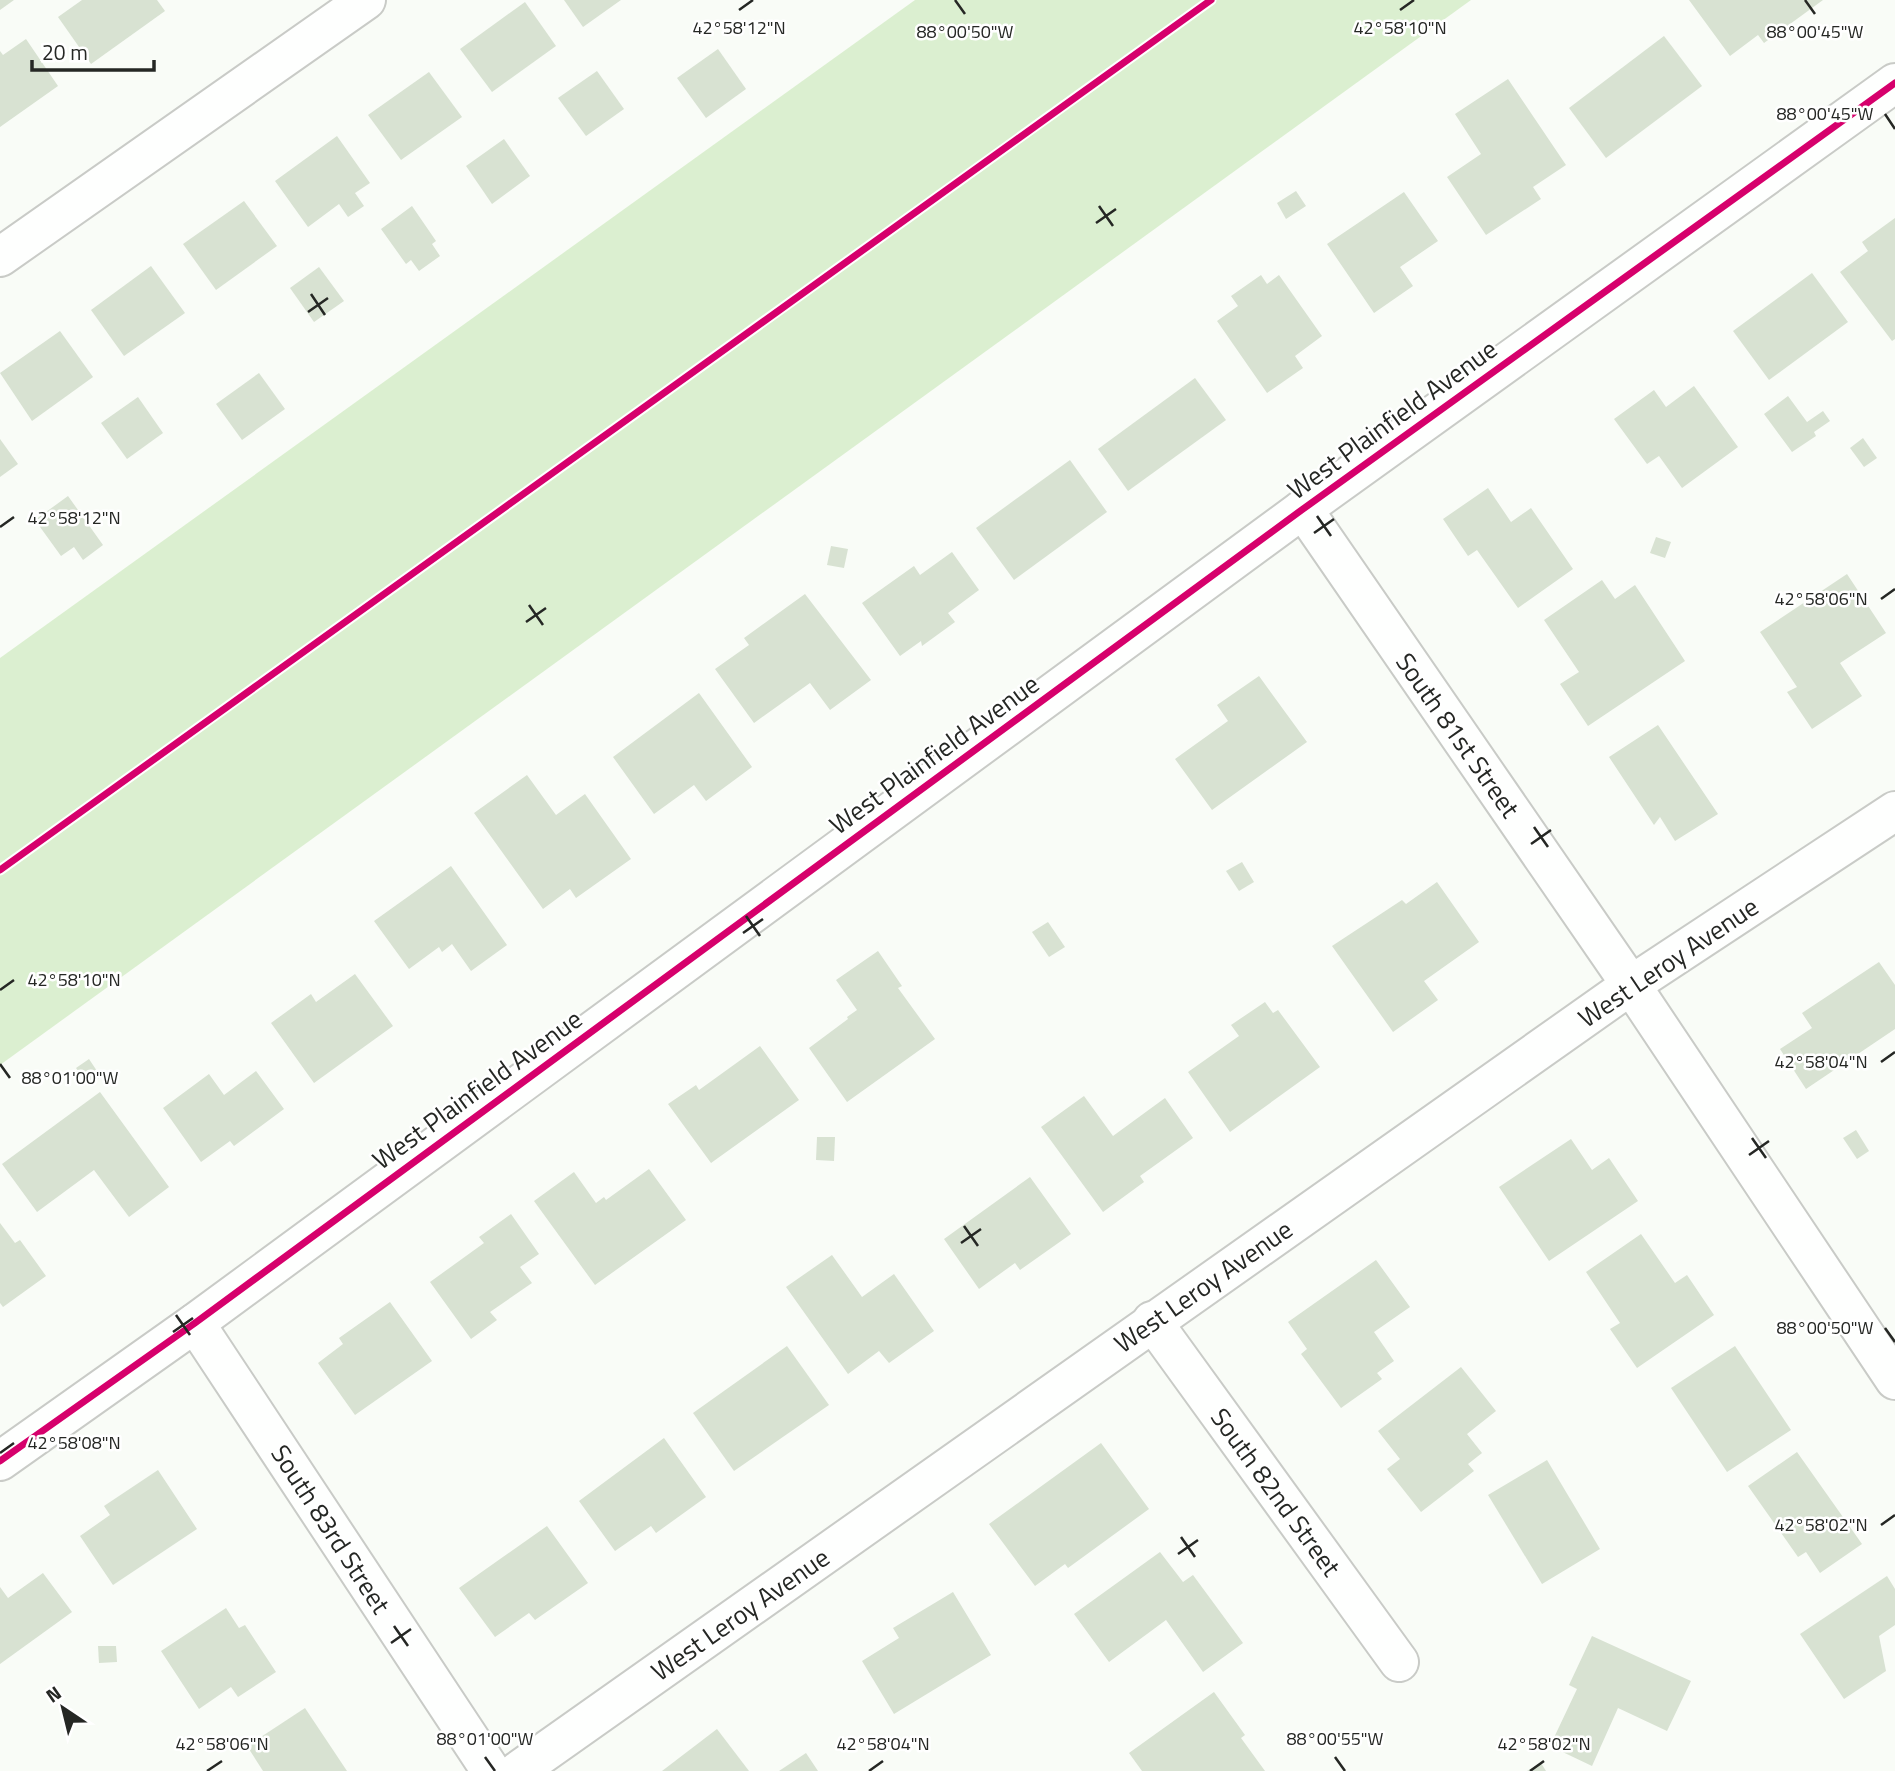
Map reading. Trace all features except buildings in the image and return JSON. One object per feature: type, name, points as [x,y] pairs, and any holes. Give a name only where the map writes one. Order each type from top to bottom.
[{"type":"street","points":[[0,257],[366,0]]},
{"type":"street","name":"West Plainfield Avenue","points":[[0,1461],[195,1323],[1303,509],[1895,83]]},
{"type":"street","name":"South 81st Street","points":[[1303,509],[1631,985],[1895,1380]]},
{"type":"street","name":"West Leroy Avenue","points":[[518,1771],[1631,985],[1895,811]]},
{"type":"street","name":"South 82nd Street","points":[[1152,1321],[1399,1662]]},
{"type":"street","name":"South 83rd Street","points":[[195,1323],[491,1771]]},
{"type":"green space","points":[[915,0],[1471,0],[0,1065],[0,658]]},
{"type":"cycle path","points":[[0,870],[1211,0]]},
{"type":"cycle path","points":[[0,1461],[195,1323],[1303,509],[1895,83]]}]
